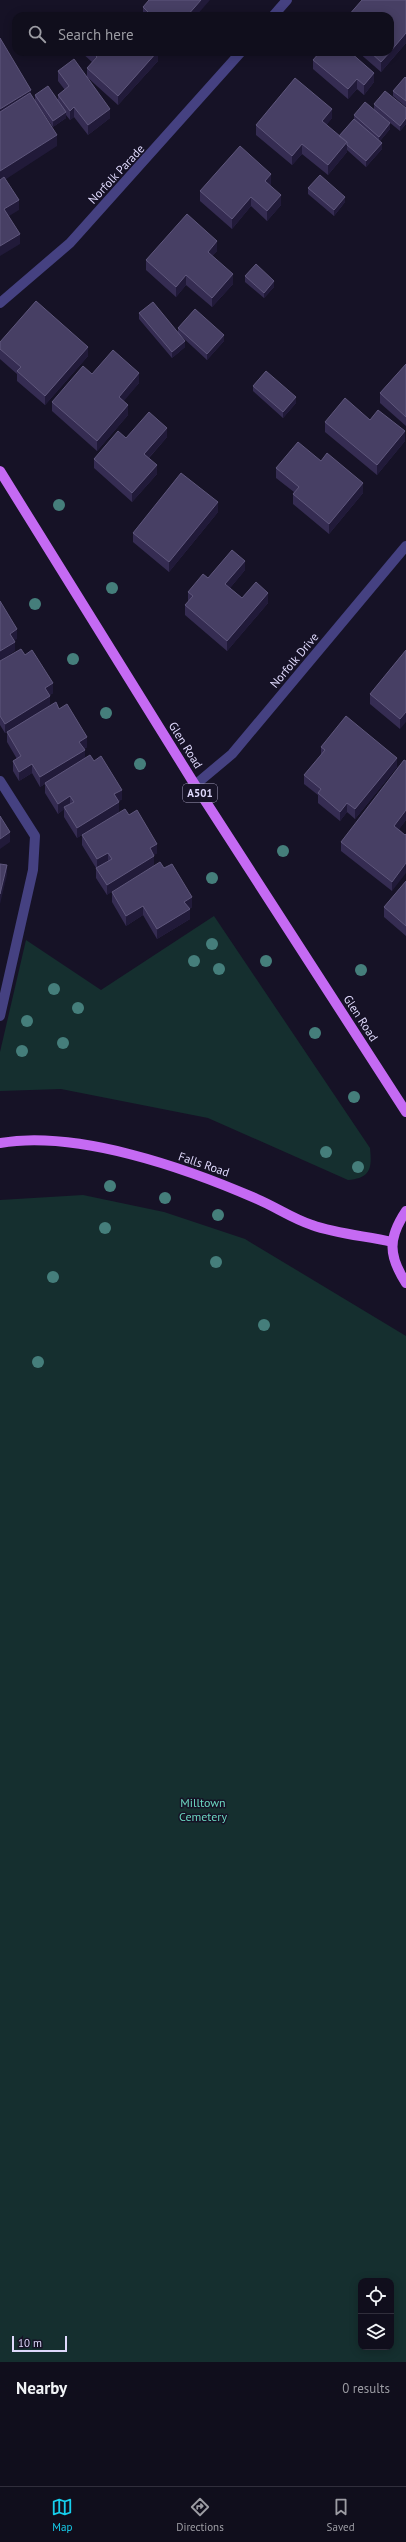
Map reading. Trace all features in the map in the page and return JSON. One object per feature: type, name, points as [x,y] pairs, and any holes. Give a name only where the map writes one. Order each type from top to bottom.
[{"type":"main road","name":"Glen Road","points":[[0,471],[195,785],[406,1112]]},
{"type":"main road","name":"Falls Road","points":[[0,1143],[37,1140],[109,1150],[174,1167],[227,1186],[312,1225],[392,1242]]},
{"type":"main road","points":[[406,1211],[397,1225],[392,1242],[393,1257],[406,1283]]},
{"type":"street","points":[[276,12],[287,0]]},
{"type":"street","name":"Norfolk Parade","points":[[0,303],[70,243],[237,56]]},
{"type":"street","name":"Norfolk Drive","points":[[195,785],[232,754],[406,546]]},
{"type":"street","points":[[0,781],[35,836],[33,870],[0,1016]]},
{"type":"green space","points":[[214,916],[370,1148],[370,1166],[366,1174],[361,1177],[348,1180],[208,1118],[61,1089],[0,1091],[0,1052],[26,940],[101,990]]},
{"type":"green space","name":"Milltown Cemetery","points":[[83,1195],[164,1212],[245,1239],[406,1336],[406,2362],[0,2362],[0,1200]]},
{"type":"building","points":[[149,0],[201,0],[190,12],[148,12],[143,7]]},
{"type":"building","points":[[362,0],[406,0],[406,33],[394,47],[394,12],[352,12]]},
{"type":"building","points":[[0,38],[31,90],[0,109]]},
{"type":"building","points":[[96,56],[153,56],[118,96],[87,68],[97,57]]},
{"type":"building","points":[[316,56],[355,56],[374,73],[364,85],[357,79],[348,89],[313,60]]},
{"type":"building","points":[[374,56],[386,56],[381,62]]},
{"type":"building","points":[[74,59],[110,109],[88,125],[74,107],[70,111],[58,95],[69,86],[58,71]]},
{"type":"building","points":[[405,77],[406,78],[406,101],[393,91]]},
{"type":"building","points":[[295,78],[332,109],[322,121],[347,142],[328,165],[302,144],[292,156],[256,125]]},
{"type":"building","points":[[48,86],[66,112],[53,121],[35,95]]},
{"type":"building","points":[[385,91],[406,108],[406,118],[400,126],[374,104]]},
{"type":"building","points":[[30,93],[57,135],[0,171],[0,112]]},
{"type":"building","points":[[365,102],[390,123],[379,137],[354,115]]},
{"type":"building","points":[[354,119],[382,143],[366,161],[339,136]]},
{"type":"building","points":[[240,146],[271,174],[265,181],[281,195],[267,211],[251,197],[232,219],[200,191]]},
{"type":"building","points":[[320,175],[345,197],[334,210],[308,188]]},
{"type":"building","points":[[4,177],[19,200],[4,209],[20,234],[0,246],[0,180]]},
{"type":"building","points":[[187,214],[217,241],[208,252],[233,274],[212,298],[186,275],[176,287],[146,260]]},
{"type":"building","points":[[256,264],[274,281],[264,293],[245,276]]},
{"type":"building","points":[[36,301],[88,347],[45,396],[17,371],[21,367],[0,349],[0,342]]},
{"type":"building","points":[[153,302],[185,341],[172,352],[139,313]]},
{"type":"building","points":[[195,309],[224,335],[207,354],[178,328]]},
{"type":"building","points":[[113,350],[139,373],[119,397],[128,405],[97,441],[52,402],[83,366],[92,374]]},
{"type":"building","points":[[406,364],[406,417],[380,393]]},
{"type":"building","points":[[266,371],[296,397],[283,412],[253,386]]},
{"type":"building","points":[[345,398],[370,420],[378,410],[405,431],[377,465],[325,422]]},
{"type":"building","points":[[149,412],[167,428],[144,454],[157,465],[132,493],[94,459],[118,431],[126,438]]},
{"type":"building","points":[[298,442],[321,461],[327,453],[363,483],[329,524],[293,494],[299,487],[276,468]]},
{"type":"building","points":[[181,473],[218,502],[169,562],[133,533]]},
{"type":"building","points":[[232,550],[245,561],[225,584],[242,598],[256,582],[268,593],[227,641],[185,605],[193,596],[188,592],[203,574],[208,578]]},
{"type":"building","points":[[0,601],[17,629],[10,634],[15,642],[0,651]]},
{"type":"building","points":[[21,649],[25,655],[32,650],[53,683],[45,688],[50,696],[5,724],[0,716],[0,661]]},
{"type":"building","points":[[406,650],[406,712],[400,719],[370,694]]},
{"type":"building","points":[[56,702],[59,709],[67,704],[87,737],[79,742],[85,750],[40,777],[32,764],[19,772],[13,761],[21,756],[7,732]]},
{"type":"building","points":[[346,716],[397,758],[355,809],[347,803],[340,812],[318,793],[321,789],[304,775],[325,750],[321,747]]},
{"type":"building","points":[[90,755],[94,761],[101,756],[122,790],[114,794],[119,802],[77,828],[64,807],[74,802],[70,796],[58,804],[45,783]]},
{"type":"building","points":[[404,760],[406,761],[406,810],[394,826],[405,835],[406,834],[406,863],[392,882],[341,842]]},
{"type":"building","points":[[125,809],[129,815],[137,810],[157,844],[150,848],[154,856],[107,885],[96,868],[112,859],[108,853],[97,859],[82,835]]},
{"type":"building","points":[[0,816],[10,832],[0,839]]},
{"type":"building","points":[[160,862],[164,868],[172,864],[192,897],[184,902],[190,909],[157,929],[143,906],[126,916],[112,892]]},
{"type":"building","points":[[0,864],[7,865],[0,894]]},
{"type":"building","points":[[406,881],[406,926],[384,907]]}]
